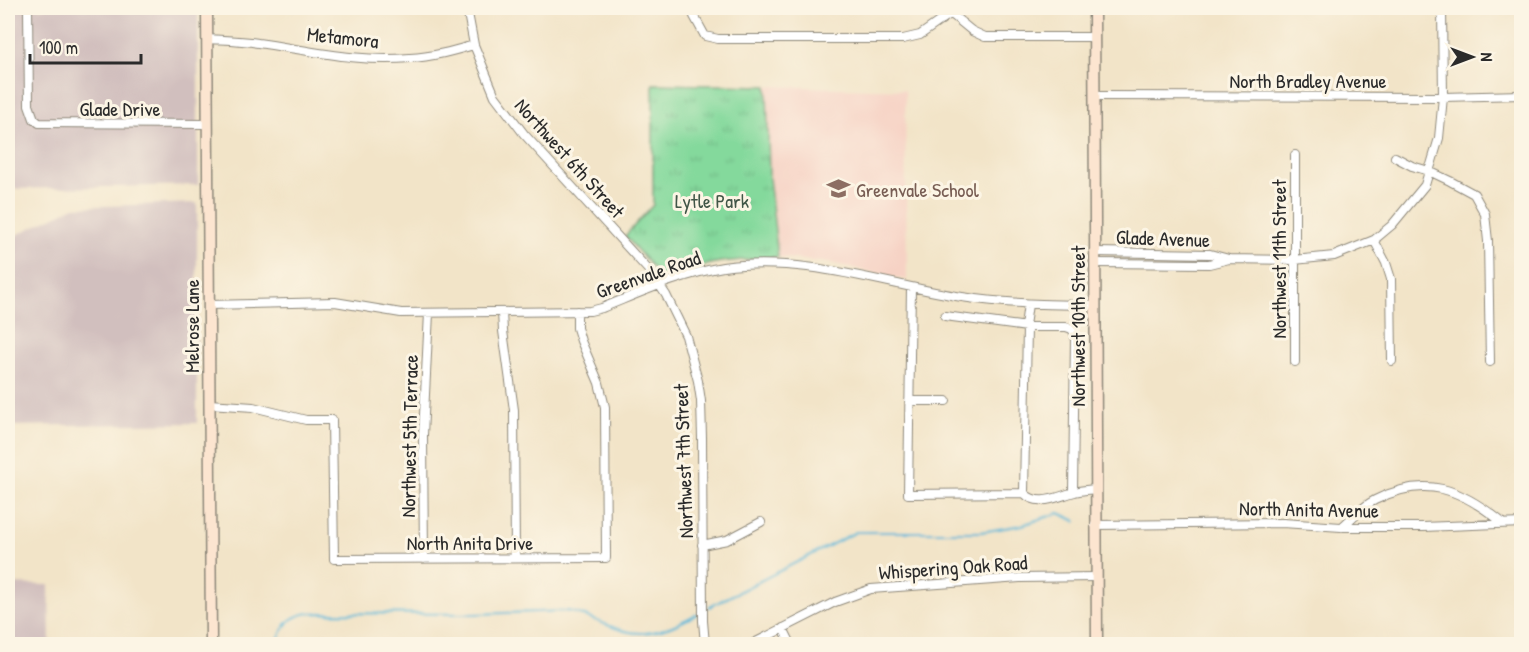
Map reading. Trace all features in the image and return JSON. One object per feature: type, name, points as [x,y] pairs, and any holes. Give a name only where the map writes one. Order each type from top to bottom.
[{"type":"street","name":"Glade Drive","points":[[28,8],[29,105],[34,119],[39,123],[207,124]]},
{"type":"street","name":"Melrose Lane","points":[[207,8],[211,645]]},
{"type":"street","name":"Northwest 6th Street","points":[[467,8],[474,45],[495,96],[504,109],[524,134],[638,258],[659,285]]},
{"type":"street","points":[[694,8],[694,16],[705,36],[718,39],[903,39],[921,35],[947,11],[972,31],[986,37],[1094,37]]},
{"type":"street","name":"Northwest 10th Street","points":[[1094,8],[1097,645]]},
{"type":"street","name":"Glade Avenue","points":[[1095,258],[1161,253],[1210,254],[1229,259],[1294,260],[1334,256],[1374,240],[1392,225],[1425,185],[1439,138],[1443,97],[1442,8]]},
{"type":"street","name":"Metamora","points":[[207,39],[255,42],[371,58],[410,58],[445,53],[474,45]]},
{"type":"street","name":"North Bradley Avenue","points":[[1094,96],[1443,97],[1521,95]]},
{"type":"street","name":"Northwest 11th Street","points":[[1295,155],[1295,362]]},
{"type":"street","points":[[1395,157],[1474,194],[1485,214],[1488,241],[1490,362]]},
{"type":"street","points":[[1374,240],[1386,263],[1391,279],[1392,361]]},
{"type":"street","points":[[1161,253],[1161,263]]},
{"type":"street","points":[[1209,264],[1210,254]]},
{"type":"street","name":"Glade Avenue","points":[[1095,258],[1209,264],[1229,259]]},
{"type":"street","name":"Greenvale Road","points":[[209,305],[335,302],[401,313],[577,311],[602,308],[659,285],[723,267],[806,266],[964,297],[1028,304],[1095,305]]},
{"type":"street","name":"Northwest 7th Street","points":[[659,285],[677,315],[686,336],[701,401],[705,645]]},
{"type":"street","points":[[911,287],[908,494],[1024,493]]},
{"type":"street","points":[[1028,304],[1024,493],[1030,500],[1036,501],[1095,489]]},
{"type":"street","name":"North Anita Drive","points":[[209,404],[253,407],[306,420],[332,420],[334,560],[606,558],[605,407],[600,383],[579,334],[577,311]]},
{"type":"street","points":[[502,312],[514,410],[515,558]]},
{"type":"street","name":"Northwest 5th Terrace","points":[[424,559],[423,435],[429,313]]},
{"type":"street","points":[[945,315],[1026,326],[1072,329],[1075,335],[1073,492]]},
{"type":"street","points":[[909,401],[946,401]]},
{"type":"street","points":[[1341,527],[1373,501],[1404,488],[1429,486],[1478,503],[1503,523]]},
{"type":"street","points":[[702,545],[727,540],[761,522]]},
{"type":"street","name":"North Anita Avenue","points":[[1095,525],[1283,524],[1423,527],[1521,523]]},
{"type":"street","name":"Whispering Oak Road","points":[[752,645],[835,602],[871,589],[1012,578],[1096,577]]},
{"type":"street","points":[[783,628],[791,645]]},
{"type":"shaded area","points":[[8,8],[198,8],[198,185],[8,189]]},
{"type":"shaded area","name":"Greenvale School","points":[[767,86],[905,90],[907,280],[831,263],[778,257],[769,178]]},
{"type":"shaded area","points":[[197,203],[197,423],[8,426],[8,239],[74,207]]},
{"type":"shaded area","points":[[8,584],[49,585],[50,644],[8,644]]},
{"type":"green space","name":"Lytle Park","points":[[653,84],[767,86],[769,178],[778,257],[720,262],[660,276],[625,236],[653,205]]},
{"type":"waterway","points":[[709,607],[856,532],[981,532],[1022,525],[1059,513],[1076,521]]},
{"type":"waterway","points":[[276,644],[290,620],[308,613],[474,614],[568,611],[634,633],[653,632],[697,614]]},
{"type":"waterway","points":[[1232,643],[1236,644]]},
{"type":"place","name":"Greenvale School","points":[[838,189]]}]
